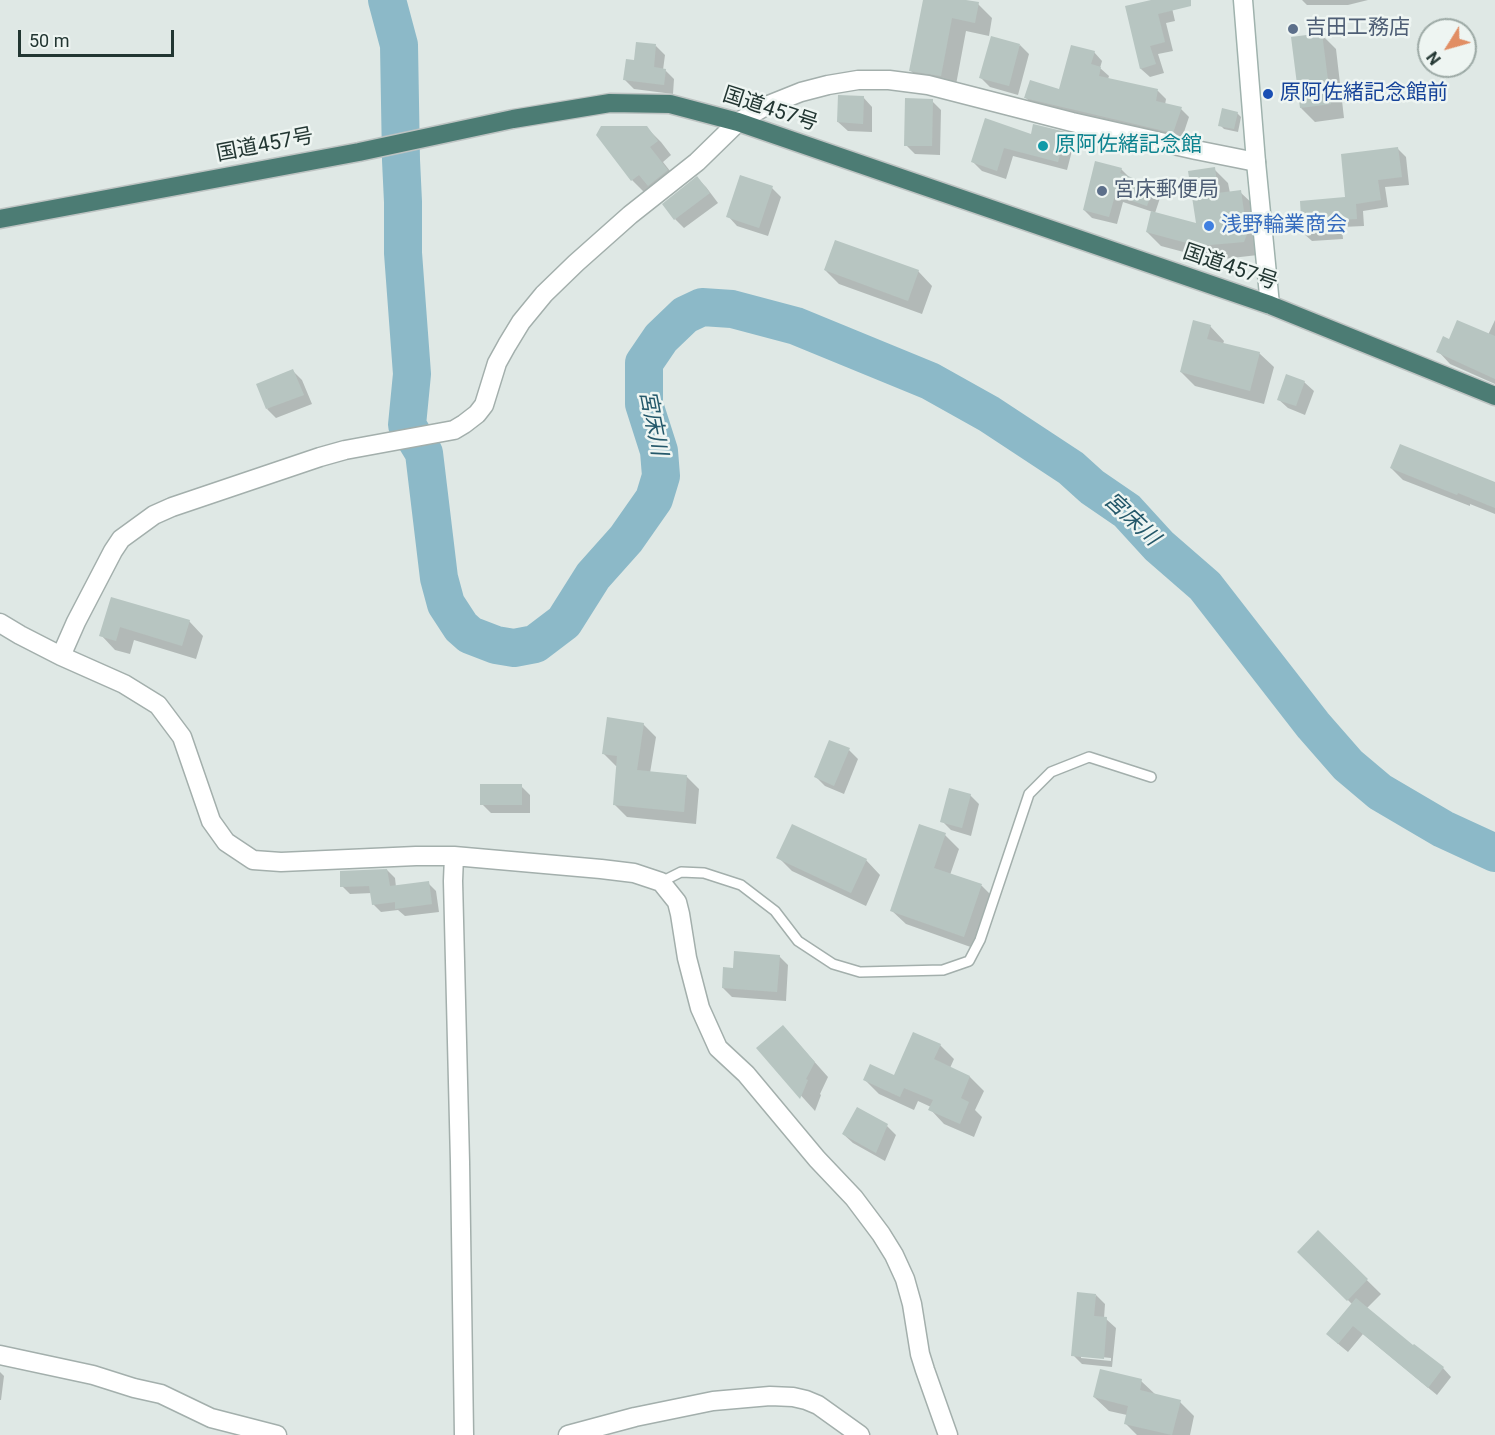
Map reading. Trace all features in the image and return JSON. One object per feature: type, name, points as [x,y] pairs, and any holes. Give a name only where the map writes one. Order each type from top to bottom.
[{"type":"highway","name":"国道457号","points":[[0,219],[359,152],[513,119],[610,103],[670,104],[738,122],[1270,305],[1495,396]]},
{"type":"street","points":[[1242,0],[1270,305]]},
{"type":"street","points":[[62,656],[76,622],[113,550],[121,539],[154,515],[292,466],[345,450],[454,429],[477,414],[484,405],[497,363],[507,345],[521,322],[544,294],[630,215],[697,162],[738,122],[766,106],[801,92],[828,85],[858,80],[889,80],[928,85],[1072,122],[1256,162]]},
{"type":"street","points":[[0,623],[62,656],[124,684],[158,705],[183,737],[210,821],[226,842],[253,860],[281,862],[454,856],[612,870],[634,873],[661,882],[677,902],[687,958],[700,1008],[718,1048],[746,1074],[817,1159],[854,1198],[894,1255],[912,1304],[925,1370],[948,1435]]},
{"type":"street","points":[[454,856],[464,1435]]},
{"type":"street","points":[[0,1355],[93,1375],[161,1394],[211,1418],[277,1435]]},
{"type":"street","points":[[568,1435],[704,1403],[770,1396],[793,1397],[818,1405],[860,1435]]},
{"type":"lane","points":[[661,882],[681,872],[704,873],[741,885],[775,911],[798,940],[832,964],[860,972],[943,970],[969,961],[980,940],[1029,794],[1050,772],[1089,758],[1151,777]]},
{"type":"building","points":[[923,0],[979,2],[975,23],[952,18],[941,76],[909,71]]},
{"type":"building","points":[[1151,0],[1191,0],[1191,6],[1158,14],[1165,42],[1150,46],[1156,64],[1140,69],[1125,6]]},
{"type":"building","points":[[1322,33],[1331,104],[1300,108],[1291,37]]},
{"type":"building","points":[[991,36],[1020,44],[1009,86],[979,78]]},
{"type":"building","points":[[636,42],[656,44],[654,67],[666,69],[664,85],[623,80],[626,59],[634,60]]},
{"type":"building","points":[[1071,45],[1095,51],[1091,64],[1101,67],[1099,76],[1158,89],[1156,101],[1182,107],[1173,133],[1024,98],[1030,80],[1059,89]]},
{"type":"building","points":[[838,95],[864,96],[863,124],[837,122]]},
{"type":"building","points":[[905,98],[933,99],[932,146],[904,146]]},
{"type":"building","points":[[1222,108],[1238,112],[1234,129],[1218,126]]},
{"type":"building","points":[[985,118],[1031,134],[1033,124],[1066,132],[1058,162],[1004,148],[997,171],[971,162]]},
{"type":"building","points":[[601,126],[647,126],[658,141],[650,147],[668,170],[648,186],[639,175],[631,181],[596,135]]},
{"type":"building","points":[[1398,147],[1402,177],[1378,180],[1381,200],[1356,204],[1357,219],[1334,220],[1335,232],[1302,234],[1300,201],[1345,197],[1341,154]]},
{"type":"building","points":[[1095,161],[1122,168],[1120,173],[1154,186],[1147,206],[1115,195],[1109,217],[1083,210]]},
{"type":"building","points":[[1215,167],[1218,193],[1241,190],[1247,234],[1244,242],[1198,246],[1146,232],[1151,211],[1196,223],[1188,171]]},
{"type":"building","points":[[740,175],[773,186],[759,228],[726,217]]},
{"type":"building","points":[[697,176],[710,193],[674,220],[662,204]]},
{"type":"building","points":[[835,240],[919,270],[908,301],[824,270]]},
{"type":"building","points":[[1193,320],[1211,325],[1207,339],[1260,352],[1250,391],[1180,372]]},
{"type":"building","points":[[1457,320],[1495,336],[1495,379],[1436,352],[1443,336],[1449,339]]},
{"type":"building","points":[[293,369],[304,395],[266,409],[256,384]]},
{"type":"building","points":[[1286,374],[1305,381],[1296,406],[1277,400]]},
{"type":"building","points":[[1400,444],[1495,482],[1495,508],[1390,468]]},
{"type":"building","points":[[111,597],[190,620],[182,646],[120,627],[116,641],[99,636]]},
{"type":"building","points":[[607,717],[644,723],[637,770],[687,775],[684,812],[613,805],[617,756],[602,754]]},
{"type":"building","points":[[829,740],[850,748],[834,786],[814,777]]},
{"type":"building","points":[[480,784],[522,784],[522,805],[480,805]]},
{"type":"building","points":[[949,788],[971,794],[962,828],[940,822]]},
{"type":"building","points":[[792,824],[867,859],[851,893],[776,858]]},
{"type":"building","points":[[919,824],[946,833],[934,868],[982,884],[964,937],[890,911]]},
{"type":"building","points":[[387,869],[390,886],[429,881],[432,904],[395,909],[395,902],[372,905],[369,886],[340,887],[340,871]]},
{"type":"building","points":[[734,951],[780,955],[777,992],[722,988],[723,967],[733,968]]},
{"type":"building","points":[[783,1025],[815,1062],[806,1079],[808,1080],[800,1099],[756,1048]]},
{"type":"building","points":[[913,1032],[941,1044],[934,1059],[970,1076],[961,1098],[969,1102],[960,1124],[928,1110],[933,1100],[904,1088],[900,1097],[863,1080],[870,1064],[894,1075]]},
{"type":"building","points":[[857,1107],[888,1124],[876,1153],[842,1134]]},
{"type":"building","points":[[1318,1230],[1368,1279],[1347,1301],[1297,1252]]},
{"type":"building","points":[[1077,1292],[1096,1294],[1094,1316],[1107,1317],[1104,1359],[1071,1356]]},
{"type":"building","points":[[1356,1298],[1413,1345],[1444,1367],[1428,1388],[1353,1326],[1338,1344],[1326,1334]]},
{"type":"building","points":[[1100,1369],[1142,1379],[1140,1390],[1181,1400],[1172,1435],[1124,1424],[1128,1406],[1093,1397]]},
{"type":"waterway","name":"宮床川","points":[[387,0],[399,45],[403,253],[412,374],[407,425],[424,453],[439,578],[446,604],[461,627],[470,635],[496,645],[514,648],[535,644],[564,622],[593,576],[626,539],[654,499],[661,476],[659,451],[644,404],[644,363],[661,338],[685,315],[702,307],[732,309],[796,326],[930,381],[989,414],[1071,468],[1092,487],[1127,511],[1159,546],[1205,586],[1313,725],[1348,765],[1380,792],[1443,829],[1495,853]]},
{"type":"place","name":"吉田工務店","points":[[1293,29]]},
{"type":"place","name":"原阿佐緒記念館前","points":[[1268,94]]},
{"type":"place","name":"原阿佐緒記念館","points":[[1043,146]]},
{"type":"place","name":"宮床郵便局","points":[[1102,191]]},
{"type":"place","name":"浅野輪業商会","points":[[1209,226]]}]
